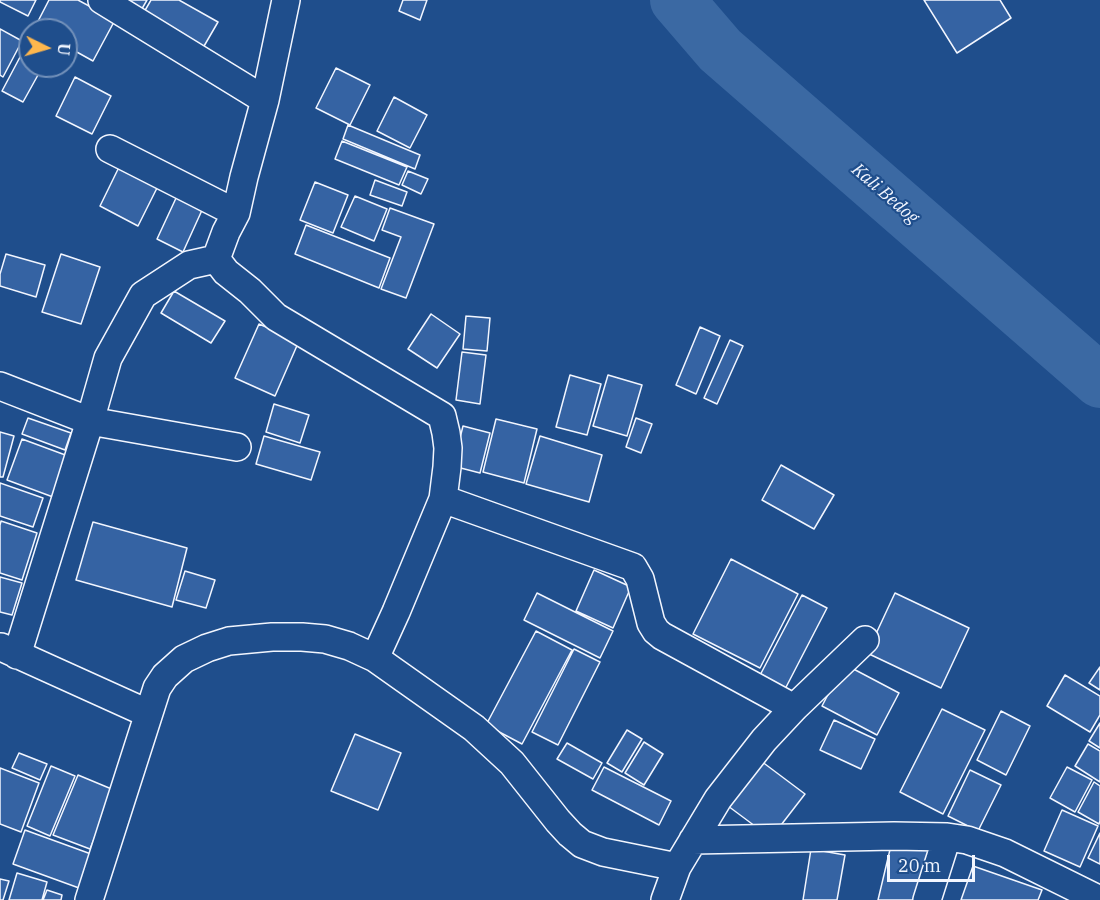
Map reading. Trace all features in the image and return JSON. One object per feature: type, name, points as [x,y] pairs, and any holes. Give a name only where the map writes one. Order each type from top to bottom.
[{"type":"street","points":[[102,0],[265,100]]},
{"type":"street","points":[[216,260],[236,213],[265,100],[286,0]]},
{"type":"street","points":[[110,149],[236,213]]},
{"type":"street","points":[[147,713],[8,651],[90,421],[108,358],[143,295],[189,265],[216,260]]},
{"type":"street","points":[[216,260],[225,272],[250,291],[276,317],[442,416],[448,448],[443,499],[375,657]]},
{"type":"street","points":[[0,386],[90,421],[237,447]]},
{"type":"street","points":[[443,499],[633,567],[640,579],[651,623],[656,631],[794,708]]},
{"type":"street","points":[[88,900],[147,713],[157,688],[165,676],[184,659],[207,648],[229,641],[272,637],[325,639],[375,657],[474,728],[512,764],[558,821],[582,844],[603,852],[677,867]]},
{"type":"street","points":[[665,900],[677,867],[718,799],[764,740],[865,640]]},
{"type":"street","points":[[693,840],[947,837],[967,840],[1005,853],[1100,900]]},
{"type":"street","points":[[927,900],[947,837]]},
{"type":"building","points":[[0,0],[36,0],[28,16]]},
{"type":"building","points":[[49,0],[78,0],[115,20],[93,61],[78,53],[78,18],[40,18]]},
{"type":"building","points":[[106,0],[147,0],[136,19]]},
{"type":"building","points":[[151,0],[179,0],[218,22],[200,53],[140,19]]},
{"type":"building","points":[[403,0],[427,0],[420,20],[399,11]]},
{"type":"building","points":[[924,0],[1000,0],[1011,18],[957,53]]},
{"type":"building","points":[[0,29],[18,39],[18,49],[3,77],[0,75]]},
{"type":"building","points":[[18,61],[18,78],[36,78],[23,102],[2,91]]},
{"type":"building","points":[[336,68],[370,85],[350,125],[316,108]]},
{"type":"building","points":[[75,78],[111,96],[92,134],[56,116]]},
{"type":"building","points":[[394,97],[427,115],[410,148],[377,131]]},
{"type":"building","points":[[348,125],[420,155],[415,169],[343,139]]},
{"type":"building","points":[[342,141],[407,167],[399,185],[335,159]]},
{"type":"building","points":[[122,161],[161,180],[138,226],[100,206]]},
{"type":"building","points":[[408,171],[428,179],[421,194],[402,185]]},
{"type":"building","points":[[375,180],[407,192],[402,206],[370,195]]},
{"type":"building","points":[[315,182],[348,195],[333,233],[300,220]]},
{"type":"building","points":[[177,196],[203,208],[183,252],[157,239]]},
{"type":"building","points":[[355,196],[387,209],[374,241],[341,227]]},
{"type":"building","points":[[390,208],[434,224],[406,298],[381,289],[401,237],[382,230]]},
{"type":"building","points":[[306,225],[390,258],[379,288],[295,254]]},
{"type":"building","points":[[6,254],[45,265],[36,297],[0,286],[0,274]]},
{"type":"building","points":[[61,254],[100,267],[81,324],[42,312]]},
{"type":"building","points":[[174,291],[225,321],[211,343],[161,313]]},
{"type":"building","points":[[431,314],[460,334],[437,368],[408,349]]},
{"type":"building","points":[[466,316],[490,318],[487,351],[463,349]]},
{"type":"building","points":[[259,324],[299,341],[275,396],[235,378]]},
{"type":"building","points":[[700,327],[720,336],[696,394],[676,385]]},
{"type":"building","points":[[730,340],[743,346],[717,404],[704,398]]},
{"type":"building","points":[[462,352],[486,355],[480,404],[456,400]]},
{"type":"building","points":[[570,375],[601,384],[587,435],[556,427]]},
{"type":"building","points":[[608,375],[642,385],[627,436],[593,426]]},
{"type":"building","points":[[274,404],[309,415],[300,443],[266,432]]},
{"type":"building","points":[[28,418],[71,433],[65,450],[22,434]]},
{"type":"building","points":[[636,418],[652,424],[641,453],[626,447]]},
{"type":"building","points":[[496,419],[537,429],[524,483],[483,472]]},
{"type":"building","points":[[463,426],[490,433],[480,473],[453,466]]},
{"type":"building","points":[[0,432],[14,436],[3,477],[0,477]]},
{"type":"building","points":[[264,436],[320,452],[311,480],[256,464]]},
{"type":"building","points":[[540,436],[602,455],[589,502],[526,484]]},
{"type":"building","points":[[22,439],[68,456],[53,497],[7,480]]},
{"type":"building","points":[[781,465],[834,495],[814,529],[762,500]]},
{"type":"building","points":[[0,483],[43,498],[33,527],[0,516]]},
{"type":"building","points":[[1,521],[37,533],[22,580],[0,573]]},
{"type":"building","points":[[93,522],[187,548],[172,607],[76,580]]},
{"type":"building","points":[[731,559],[798,594],[760,668],[693,634]]},
{"type":"building","points":[[594,570],[631,587],[613,628],[576,611]]},
{"type":"building","points":[[185,571],[215,580],[206,608],[176,600]]},
{"type":"building","points":[[0,577],[22,583],[12,615],[0,612]]},
{"type":"building","points":[[537,593],[613,631],[600,658],[524,620]]},
{"type":"building","points":[[895,593],[969,628],[941,688],[867,653]]},
{"type":"building","points":[[802,595],[827,608],[783,693],[758,679]]},
{"type":"building","points":[[536,631],[572,650],[522,744],[486,725]]},
{"type":"building","points":[[574,649],[600,662],[558,745],[532,732]]},
{"type":"building","points":[[844,664],[899,693],[877,735],[822,706]]},
{"type":"building","points":[[1100,667],[1100,690],[1089,683]]},
{"type":"building","points":[[1065,675],[1100,696],[1100,715],[1090,732],[1047,706]]},
{"type":"building","points":[[942,709],[985,730],[943,814],[900,792]]},
{"type":"building","points":[[1001,711],[1030,726],[1006,775],[977,760]]},
{"type":"building","points":[[834,720],[875,739],[861,769],[820,750]]},
{"type":"building","points":[[1100,723],[1100,748],[1089,741]]},
{"type":"building","points":[[627,730],[642,739],[622,772],[607,763]]},
{"type":"building","points":[[355,734],[401,753],[378,810],[331,791]]},
{"type":"building","points":[[644,742],[663,754],[644,785],[625,773]]},
{"type":"building","points":[[567,743],[602,763],[593,779],[557,759]]},
{"type":"building","points":[[1088,744],[1100,751],[1100,782],[1075,766]]},
{"type":"building","points":[[19,753],[47,764],[40,780],[12,768]]},
{"type":"building","points":[[757,758],[805,794],[771,838],[724,803]]},
{"type":"building","points":[[51,766],[75,776],[50,836],[27,826]]},
{"type":"building","points":[[604,767],[671,801],[659,825],[592,790]]},
{"type":"building","points":[[1067,767],[1092,780],[1075,812],[1050,798]]},
{"type":"building","points":[[0,768],[39,783],[21,832],[0,824]]},
{"type":"building","points":[[970,770],[1001,785],[978,831],[948,816]]},
{"type":"building","points":[[78,775],[114,790],[90,849],[53,835]]},
{"type":"building","points":[[1094,782],[1100,786],[1099,824],[1078,812]]},
{"type":"building","points":[[1062,810],[1098,826],[1080,867],[1044,851]]},
{"type":"building","points":[[25,830],[91,854],[79,888],[13,864]]},
{"type":"building","points":[[1100,833],[1100,864],[1088,858]]},
{"type":"building","points":[[893,837],[932,846],[919,900],[878,900]]},
{"type":"building","points":[[811,849],[845,855],[837,900],[803,900]]},
{"type":"building","points":[[973,866],[1042,890],[1038,900],[961,900]]},
{"type":"building","points":[[17,873],[47,882],[42,900],[9,900]]},
{"type":"building","points":[[0,879],[9,881],[3,900],[0,900]]},
{"type":"building","points":[[47,890],[62,895],[61,900],[43,900]]},
{"type":"waterway","name":"Kali Bedog","points":[[677,0],[720,50],[1100,381]]}]
